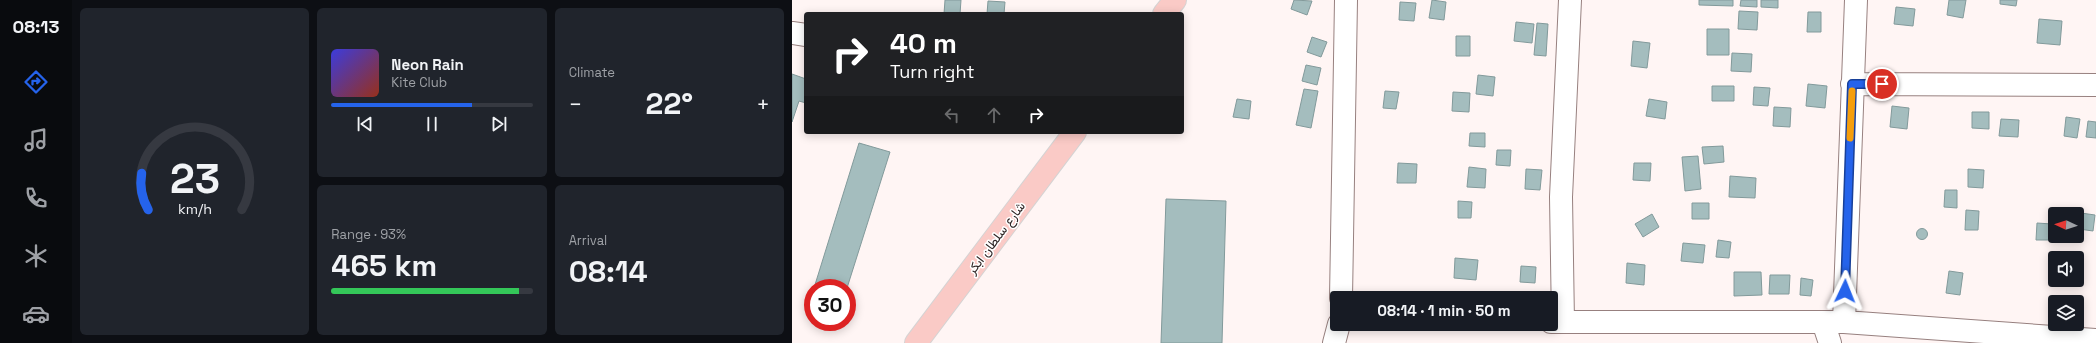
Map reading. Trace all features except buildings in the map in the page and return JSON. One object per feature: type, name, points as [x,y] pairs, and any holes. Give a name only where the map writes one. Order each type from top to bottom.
[{"type":"highway","points":[[1166,12],[1175,0]]},
{"type":"highway","name":"شارع سلطان ابكر","points":[[916,343],[1073,134]]},
{"type":"street","points":[[1341,291],[1346,0]]},
{"type":"street","points":[[1558,291],[1570,0]]},
{"type":"street","points":[[1830,343],[1834,322],[1852,84],[1856,0]]},
{"type":"street","points":[[792,33],[804,35]]},
{"type":"street","points":[[1852,84],[2096,85]]},
{"type":"street","points":[[1558,322],[1834,322],[2096,340]]},
{"type":"street","points":[[1334,343],[1337,331]]},
{"type":"slow traffic","points":[[1850,138],[1852,91]]},
{"type":"route","points":[[1845,291],[1852,84],[1882,84]]}]
